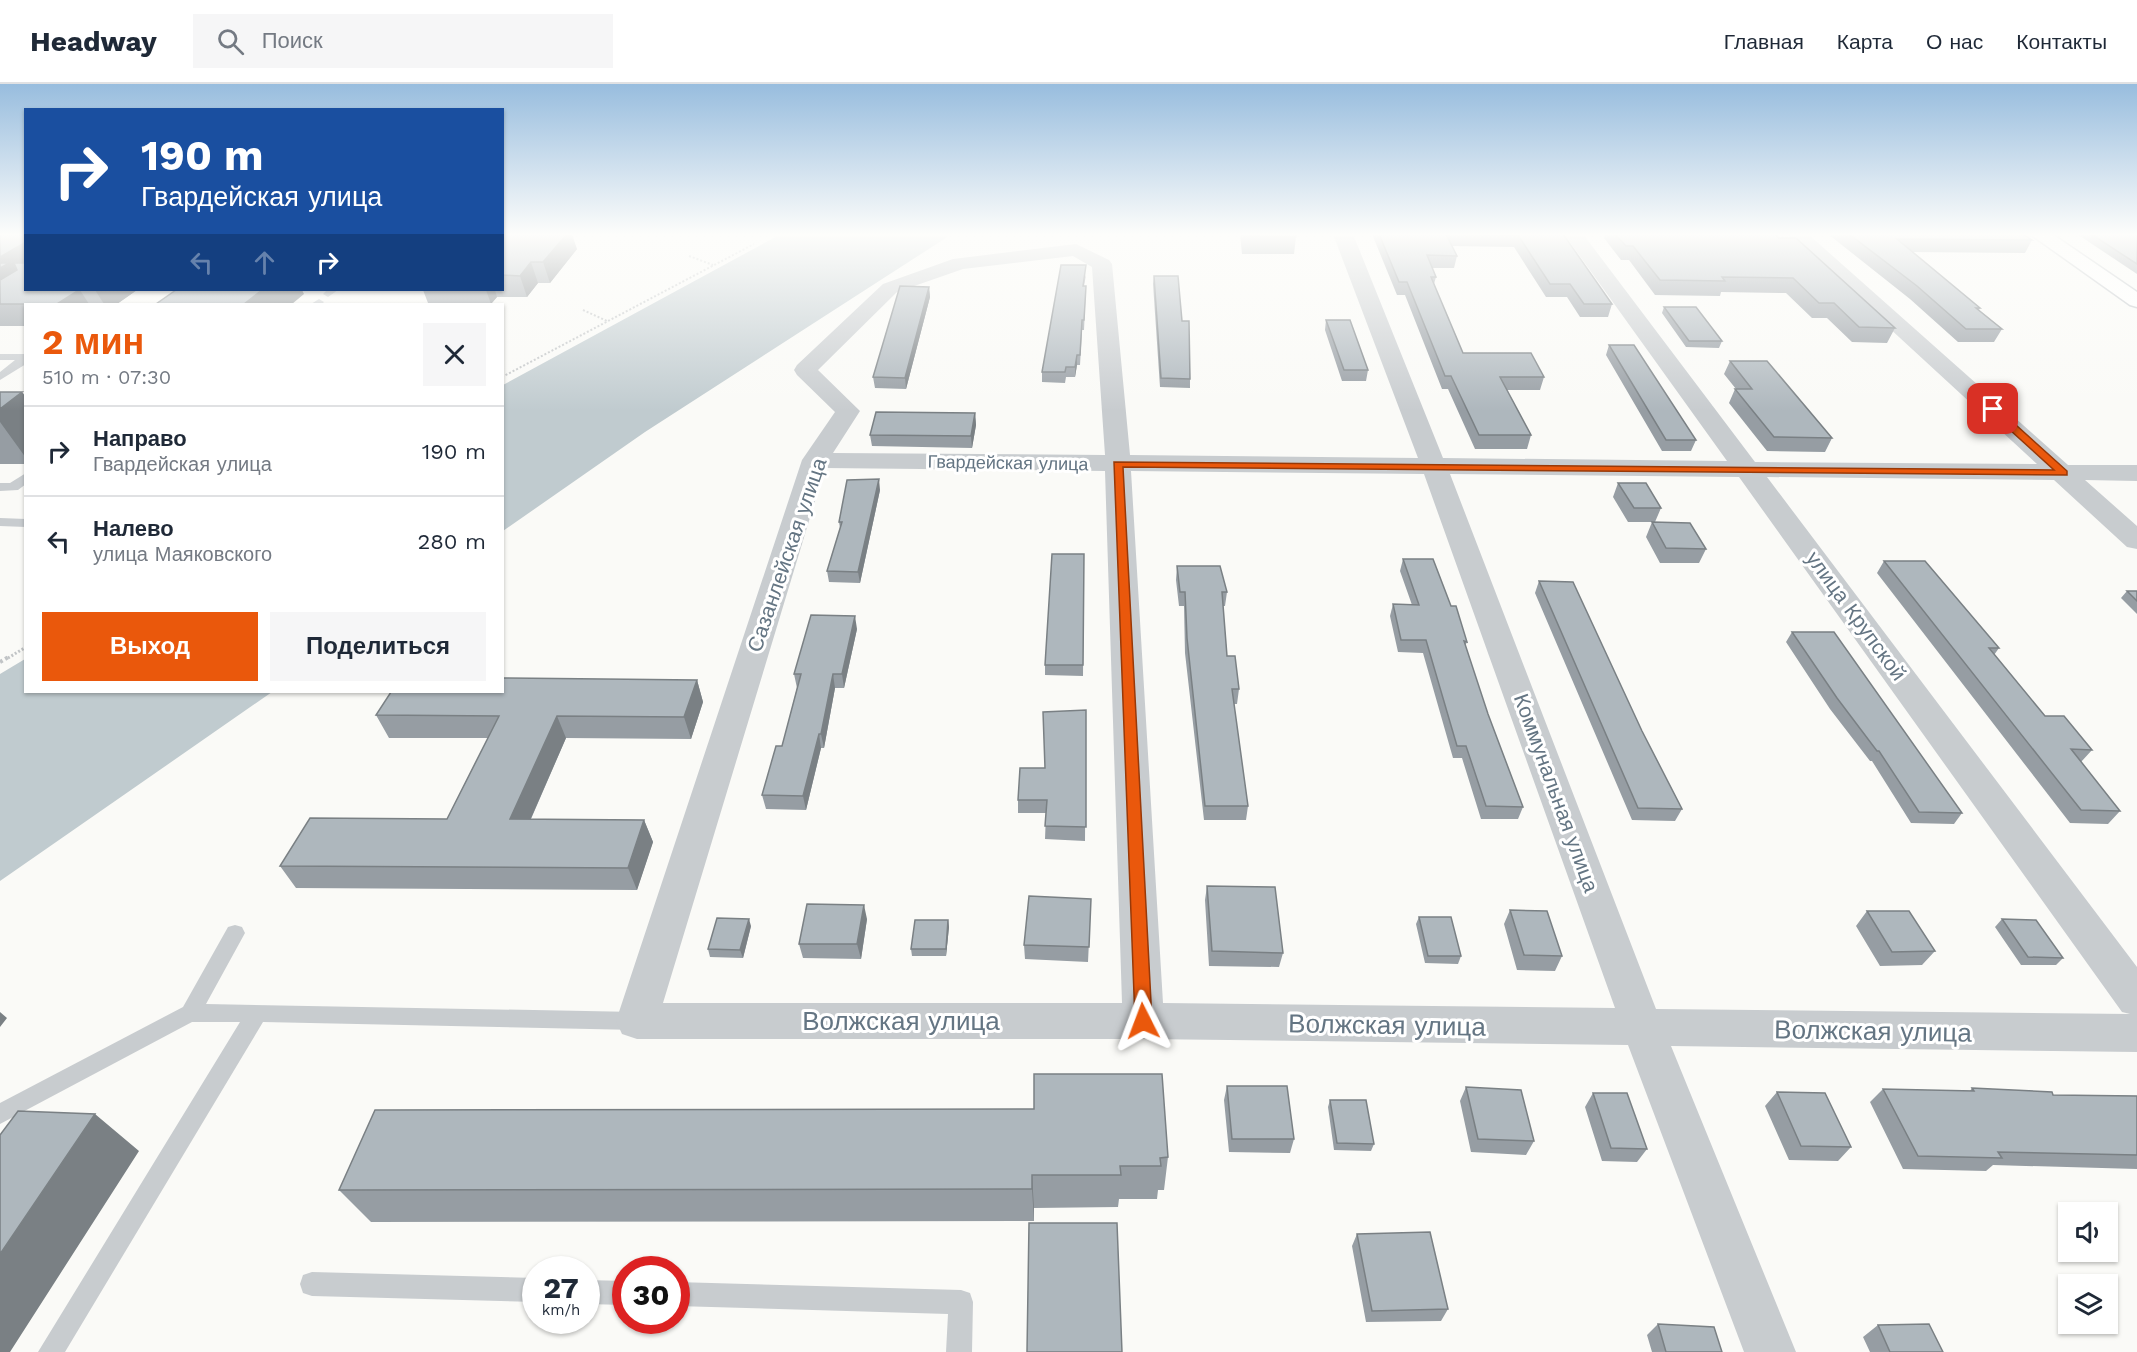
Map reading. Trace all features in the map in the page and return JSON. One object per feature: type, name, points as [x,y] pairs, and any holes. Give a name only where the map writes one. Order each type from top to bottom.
[{"type":"street","name":"Сазанлейская улица","points":[[637,1021],[815,460],[848,411],[805,370],[885,293]]},
{"type":"street","name":"Сазанлейская улица","points":[[1104,293],[1118,464]]},
{"type":"street","name":"Коммунальная улица","points":[[1366,293],[1434,467],[1643,1029],[1770,1352]]},
{"type":"street","name":"улица Крупской","points":[[1618,293],[2137,999]]},
{"type":"street","points":[[1863,293],[2137,541]]},
{"type":"street","name":"Гвардейская улица","points":[[815,460],[2137,473]]},
{"type":"street","points":[[1118,464],[1143,1021]]},
{"type":"street","name":"Волжская улица","points":[[637,1021],[1143,1021],[2137,1034]]},
{"type":"lane","points":[[0,357],[24,358]]},
{"type":"lane","points":[[0,377],[24,359]]},
{"type":"lane","points":[[0,487],[13,487],[24,479]]},
{"type":"lane","points":[[0,522],[24,523]]},
{"type":"lane","points":[[190,1013],[235,933]]},
{"type":"lane","points":[[0,1114],[190,1013],[637,1021]]},
{"type":"lane","points":[[51,1352],[257,1013]]},
{"type":"lane","points":[[312,1284],[522,1290]]},
{"type":"lane","points":[[690,1294],[961,1302],[959,1352]]},
{"type":"path","points":[[504,376],[662,293]]},
{"type":"path","points":[[584,310],[608,322]]},
{"type":"path","points":[[0,662],[24,648]]},
{"type":"shaded area","points":[[672,293],[860,293],[645,432],[504,530],[504,384]]},
{"type":"shaded area","points":[[24,660],[24,693],[271,693],[0,881],[0,674]]},
{"type":"building","points":[[0,293],[74,293],[59,303],[0,304]]},
{"type":"building","points":[[171,293],[258,293],[245,303],[157,303]]},
{"type":"building","points":[[898,293],[927,293],[905,378],[873,377]]},
{"type":"building","points":[[1056,293],[1086,293],[1080,355],[1077,355],[1075,367],[1066,367],[1065,372],[1042,372]]},
{"type":"building","points":[[1155,293],[1180,293],[1182,321],[1189,321],[1190,379],[1161,378]]},
{"type":"building","points":[[1412,293],[1438,293],[1463,353],[1531,353],[1544,377],[1500,377],[1531,435],[1479,435],[1451,376],[1445,376]]},
{"type":"building","points":[[1576,293],[1604,293],[1612,304],[1584,304]]},
{"type":"building","points":[[1809,293],[1857,293],[1895,328],[1859,327],[1834,303],[1819,303]]},
{"type":"building","points":[[1925,293],[1962,293],[2002,329],[1966,329]]},
{"type":"building","points":[[1664,307],[1696,307],[1722,341],[1689,341]]},
{"type":"building","points":[[1326,320],[1350,320],[1368,370],[1344,370]]},
{"type":"building","points":[[1609,345],[1634,345],[1696,440],[1666,440]]},
{"type":"building","points":[[1730,361],[1767,361],[1832,438],[1774,437],[1735,389],[1752,389]]},
{"type":"building","points":[[0,392],[22,392],[0,409]]},
{"type":"building","points":[[876,412],[975,413],[971,436],[870,435]]},
{"type":"building","points":[[879,479],[858,572],[827,571],[842,522],[839,522],[847,480]]},
{"type":"building","points":[[1618,483],[1646,483],[1661,508],[1634,508]]},
{"type":"building","points":[[1652,522],[1690,523],[1706,549],[1666,548]]},
{"type":"building","points":[[1052,554],[1084,554],[1083,665],[1045,665]]},
{"type":"building","points":[[1403,559],[1433,559],[1451,606],[1456,606],[1467,642],[1464,641],[1488,714],[1523,807],[1486,806],[1466,746],[1457,746],[1426,640],[1401,640],[1393,604],[1419,605]]},
{"type":"building","points":[[1884,561],[1925,561],[1999,648],[1989,648],[2045,716],[2064,716],[2092,750],[2071,749],[2120,811],[2081,810]]},
{"type":"building","points":[[1177,566],[1220,566],[1227,592],[1222,592],[1227,656],[1235,656],[1239,689],[1232,689],[1248,806],[1205,806],[1187,638],[1185,592],[1180,592]]},
{"type":"building","points":[[1539,581],[1573,582],[1642,731],[1682,809],[1638,808]]},
{"type":"building","points":[[2127,591],[2137,591],[2137,601]]},
{"type":"building","points":[[811,615],[855,616],[842,674],[833,674],[821,734],[819,734],[803,796],[762,795],[776,746],[782,746],[801,674],[794,674]]},
{"type":"building","points":[[1792,632],[1834,632],[1962,813],[1919,812],[1879,751],[1837,698]]},
{"type":"building","points":[[504,678],[697,680],[684,717],[557,716],[510,819],[644,820],[628,868],[280,866],[310,818],[447,819],[499,716],[376,715],[390,693],[504,693]]},
{"type":"building","points":[[1086,710],[1086,827],[1045,826],[1047,800],[1018,800],[1020,768],[1045,768],[1043,712]]},
{"type":"building","points":[[1207,886],[1275,887],[1283,953],[1212,951]]},
{"type":"building","points":[[1029,896],[1091,899],[1089,947],[1024,945]]},
{"type":"building","points":[[807,904],[864,905],[857,944],[799,944]]},
{"type":"building","points":[[1510,910],[1547,911],[1562,956],[1524,955]]},
{"type":"building","points":[[1867,911],[1909,911],[1935,951],[1892,952]]},
{"type":"building","points":[[1419,917],[1451,917],[1461,956],[1428,956]]},
{"type":"building","points":[[717,918],[749,919],[740,950],[708,949]]},
{"type":"building","points":[[2002,919],[2036,920],[2063,958],[2028,957]]},
{"type":"building","points":[[915,920],[948,920],[946,949],[911,949]]},
{"type":"building","points":[[1034,1074],[1162,1074],[1168,1157],[1160,1158],[1161,1166],[1120,1166],[1121,1175],[1032,1175],[1032,1189],[339,1190],[375,1110],[1034,1109]]},
{"type":"building","points":[[1227,1086],[1287,1086],[1294,1139],[1232,1139]]},
{"type":"building","points":[[1466,1087],[1521,1090],[1534,1141],[1478,1139]]},
{"type":"building","points":[[1972,1088],[2052,1092],[2053,1095],[2137,1096],[2137,1155],[1998,1152],[2002,1158],[1918,1156],[1883,1089],[1974,1091]]},
{"type":"building","points":[[1777,1092],[1825,1093],[1851,1147],[1801,1146]]},
{"type":"building","points":[[1593,1093],[1627,1093],[1647,1149],[1611,1148]]},
{"type":"building","points":[[1330,1100],[1366,1100],[1374,1144],[1337,1143]]},
{"type":"building","points":[[18,1111],[95,1114],[0,1254],[0,1135]]},
{"type":"building","points":[[1029,1223],[1117,1223],[1122,1352],[1027,1352]]},
{"type":"building","points":[[1430,1232],[1448,1309],[1372,1311],[1357,1234]]},
{"type":"building","points":[[1658,1324],[1714,1327],[1722,1352],[1666,1352]]},
{"type":"building","points":[[1929,1324],[1943,1352],[1890,1352],[1878,1325]]},
{"type":"route","points":[[1143,1021],[1118,464],[2064,473],[1993,409]]}]
